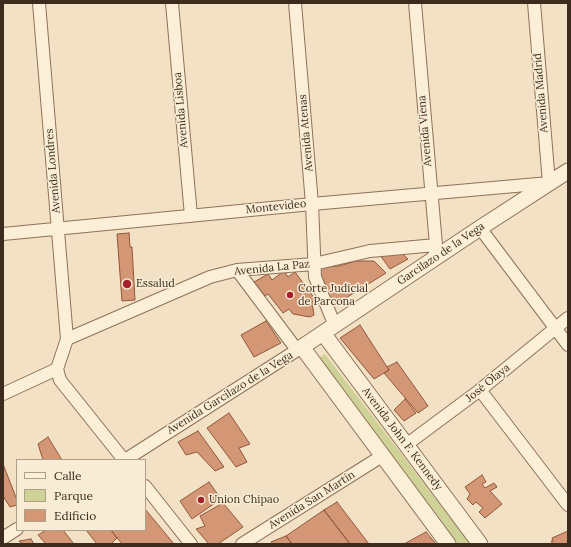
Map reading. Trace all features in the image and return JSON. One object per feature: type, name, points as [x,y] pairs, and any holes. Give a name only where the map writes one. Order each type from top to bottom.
[{"type":"street","name":"Avenida Londres","points":[[39,3],[67,339]]},
{"type":"street","name":"Avenida Lisboa","points":[[172,3],[191,216]]},
{"type":"street","name":"Avenida Atenas","points":[[295,3],[312,204],[315,277],[329,329]]},
{"type":"street","name":"Avenida Viena","points":[[414,3],[435,252]]},
{"type":"street","name":"Avenida Madrid","points":[[534,3],[549,183]]},
{"type":"street","points":[[549,183],[568,171]]},
{"type":"street","name":"Montevideo","points":[[3,234],[549,183]]},
{"type":"street","name":"Garcilazo de la Vega","points":[[329,329],[435,252],[480,228],[549,183]]},
{"type":"street","points":[[480,228],[568,345]]},
{"type":"street","name":"Avenida La Paz","points":[[67,339],[210,277],[237,270],[314,264],[370,250],[435,252]]},
{"type":"street","points":[[237,270],[382,456],[448,544]]},
{"type":"street","name":"José Olaya","points":[[406,445],[480,390],[568,318]]},
{"type":"street","name":"Avenida Garcilazo de la Vega","points":[[126,459],[329,329]]},
{"type":"street","name":"Avenida John F. Kennedy","points":[[329,329],[406,445],[480,544]]},
{"type":"street","points":[[67,339],[57,369],[60,380],[123,459]]},
{"type":"street","points":[[3,394],[57,369]]},
{"type":"street","points":[[480,390],[568,505]]},
{"type":"street","name":"Avenida San Martín","points":[[242,544],[382,456]]},
{"type":"street","points":[[146,487],[191,544]]},
{"type":"street","points":[[3,538],[16,530]]},
{"type":"green space","points":[[325,354],[470,544],[456,544],[315,360]]},
{"type":"building","name":"Essalud","points":[[129,233],[130,247],[132,247],[135,300],[122,301],[117,234]]},
{"type":"building","points":[[401,252],[408,259],[390,269],[380,255]]},
{"type":"building","points":[[356,261],[374,261],[386,273],[333,306],[319,272],[323,267],[339,266]]},
{"type":"building","name":"Corte Judicial de Parcona","points":[[284,271],[288,277],[295,272],[315,299],[312,302],[314,315],[310,317],[293,314],[289,309],[283,313],[268,294],[265,296],[254,282],[268,274],[272,280]]},
{"type":"building","points":[[266,321],[281,343],[254,357],[241,335]]},
{"type":"building","points":[[360,325],[389,370],[374,379],[340,338]]},
{"type":"building","points":[[397,362],[428,406],[418,413],[384,373],[389,370],[387,367]]},
{"type":"building","points":[[405,399],[416,413],[404,421],[394,410]]},
{"type":"building","points":[[229,413],[250,444],[239,448],[247,462],[236,467],[207,428]]},
{"type":"building","points":[[198,431],[224,467],[215,471],[197,452],[186,455],[178,442]]},
{"type":"building","points":[[48,437],[61,459],[43,459],[38,444]]},
{"type":"building","points":[[3,464],[16,497],[16,505],[10,507],[3,496]]},
{"type":"building","points":[[482,475],[486,482],[482,484],[485,488],[494,483],[497,487],[490,491],[502,504],[485,518],[479,512],[483,508],[476,502],[473,505],[467,499],[470,494],[465,487]]},
{"type":"building","name":"Union Chipao","points":[[209,482],[221,499],[192,519],[180,501]]},
{"type":"building","points":[[337,502],[369,544],[350,544],[324,510]]},
{"type":"building","points":[[223,503],[243,527],[218,544],[209,544],[196,529],[205,526],[200,516]]},
{"type":"building","points":[[146,510],[174,544],[122,544],[112,531],[146,531]]},
{"type":"building","points":[[324,510],[350,544],[292,544],[286,536]]},
{"type":"building","points":[[44,531],[64,531],[74,544],[46,544],[38,535]]},
{"type":"building","points":[[87,531],[112,531],[117,538],[111,544],[97,544]]},
{"type":"building","points":[[568,531],[568,544],[553,544],[551,541],[553,541],[552,538]]},
{"type":"building","points":[[426,532],[436,544],[404,544]]},
{"type":"building","points":[[286,536],[292,544],[272,544],[271,542]]},
{"type":"building","points":[[31,539],[34,544],[22,544],[19,541]]},
{"type":"place","name":"Essalud","points":[[127,284]]},
{"type":"place","name":"Corte Judicial de Parcona","points":[[290,295]]},
{"type":"place","name":"Union Chipao","points":[[201,500]]}]
